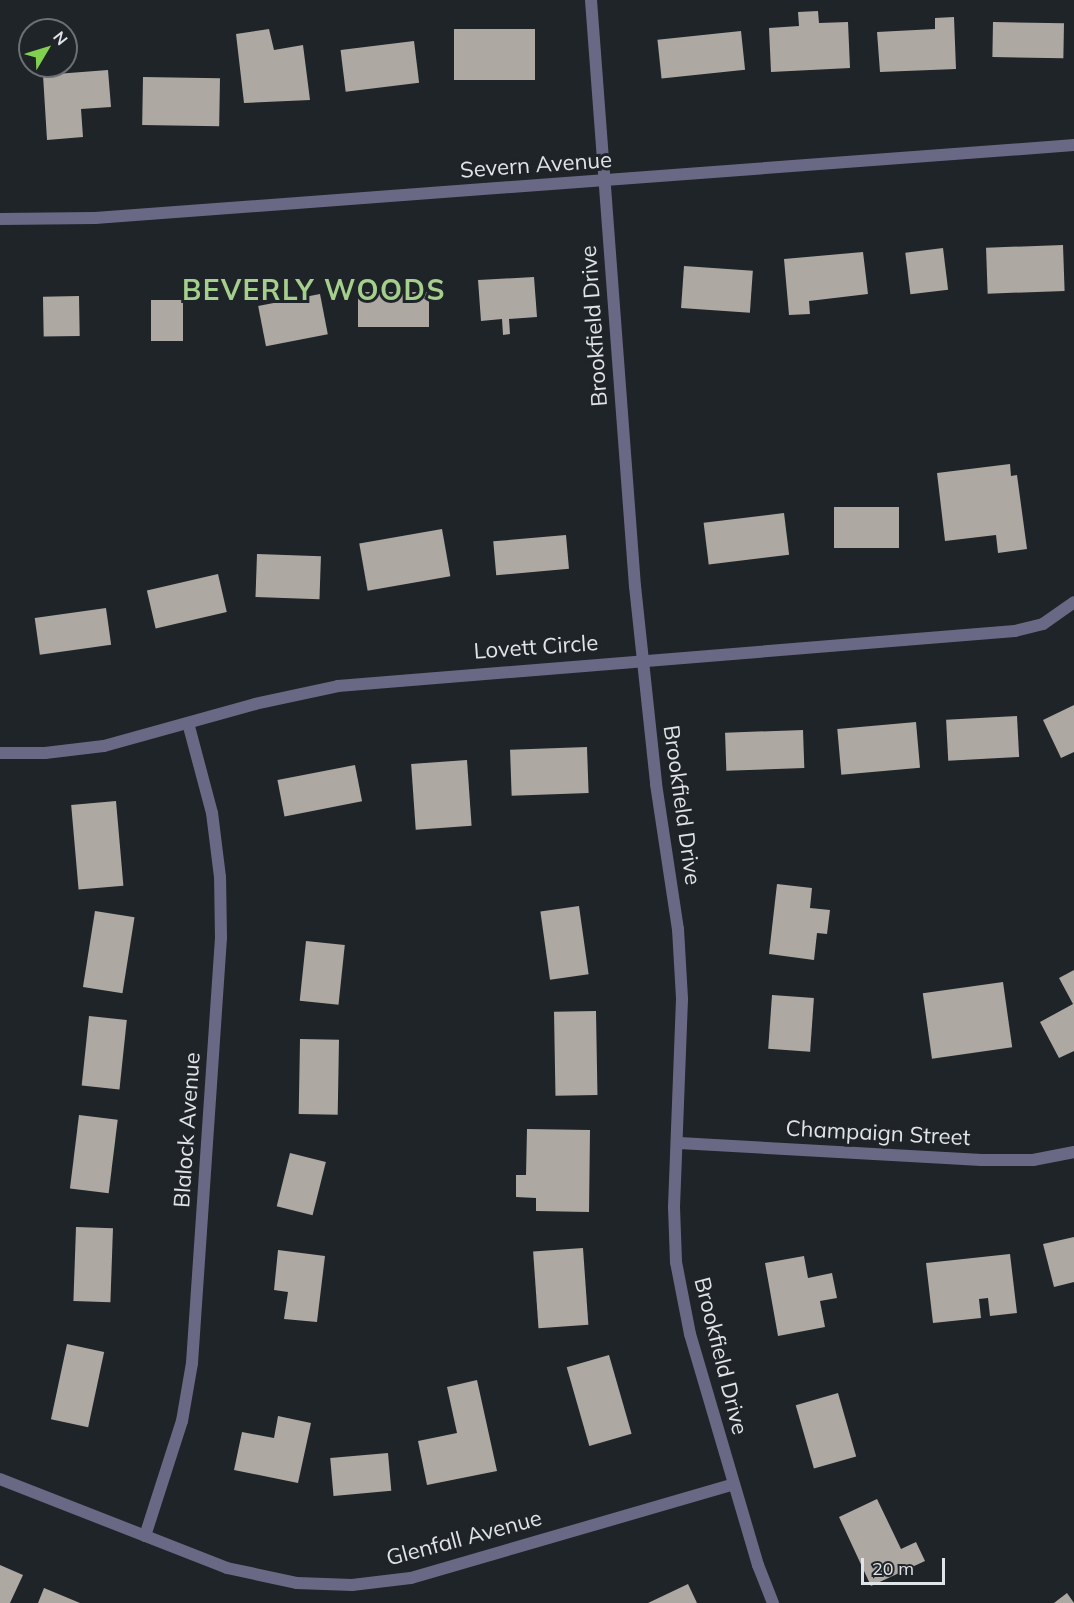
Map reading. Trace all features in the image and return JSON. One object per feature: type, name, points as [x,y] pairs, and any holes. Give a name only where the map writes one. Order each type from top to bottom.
[{"type":"street","name":"Brookfield Drive","points":[[591,0],[643,660],[679,941],[682,999],[679,1143],[674,1207],[676,1262],[690,1334],[734,1484],[773,1603]]},
{"type":"street","name":"Severn Avenue","points":[[0,219],[106,217],[1074,145]]},
{"type":"street","name":"Lovett Circle","points":[[0,753],[45,753],[104,746],[338,686],[1016,631],[1043,624],[1074,602]]},
{"type":"street","name":"Blalock Avenue","points":[[145,1536],[182,1421],[192,1363],[221,938],[220,877],[212,813],[188,723]]},
{"type":"street","name":"Champaign Street","points":[[679,1143],[982,1160],[1032,1160],[1074,1152]]},
{"type":"street","name":"Glenfall Avenue","points":[[0,1479],[145,1536],[262,1577],[352,1585],[411,1578],[734,1484]]},
{"type":"building","points":[[818,11],[819,23],[848,22],[850,68],[771,72],[769,28],[799,26],[798,12]]},
{"type":"building","points":[[954,17],[956,69],[880,72],[877,32],[935,29],[935,18]]},
{"type":"building","points":[[993,22],[1064,23],[1063,58],[992,57]]},
{"type":"building","points":[[269,29],[274,50],[303,45],[310,100],[244,103],[236,34]]},
{"type":"building","points":[[454,29],[535,29],[535,80],[454,80]]},
{"type":"building","points":[[741,31],[745,70],[662,79],[657,40]]},
{"type":"building","points":[[414,41],[419,83],[346,92],[341,50]]},
{"type":"building","points":[[108,70],[111,107],[81,109],[83,137],[47,140],[43,78],[78,78],[78,72]]},
{"type":"building","points":[[143,77],[220,78],[219,126],[142,125]]},
{"type":"building","points":[[1063,245],[1065,291],[988,294],[986,248]]},
{"type":"building","points":[[943,248],[948,290],[910,294],[905,253]]},
{"type":"building","points":[[863,252],[868,294],[809,301],[810,314],[789,315],[784,259]]},
{"type":"building","points":[[684,266],[753,271],[750,313],[681,308]]},
{"type":"building","points":[[534,277],[537,317],[509,319],[510,334],[503,335],[502,319],[481,321],[478,280]]},
{"type":"building","points":[[358,292],[429,292],[429,327],[358,327]]},
{"type":"building","points":[[320,294],[328,334],[266,346],[258,306]]},
{"type":"building","points":[[79,296],[80,336],[44,337],[43,297]]},
{"type":"building","points":[[151,300],[183,300],[183,341],[151,341]]},
{"type":"building","points":[[1010,464],[1011,476],[1017,475],[1027,549],[998,553],[996,535],[945,541],[937,473]]},
{"type":"building","points":[[834,507],[899,507],[899,548],[834,548]]},
{"type":"building","points":[[784,513],[789,555],[709,565],[704,523]]},
{"type":"building","points":[[442,529],[450,576],[368,591],[359,544]]},
{"type":"building","points":[[566,535],[569,569],[496,575],[493,541]]},
{"type":"building","points":[[257,554],[321,556],[319,599],[255,597]]},
{"type":"building","points":[[218,574],[227,612],[156,628],[147,590]]},
{"type":"building","points":[[106,608],[111,645],[40,655],[35,618]]},
{"type":"building","points":[[1074,705],[1074,752],[1061,758],[1043,720]]},
{"type":"building","points":[[1017,716],[1019,757],[948,761],[946,720]]},
{"type":"building","points":[[916,722],[920,768],[841,775],[837,729]]},
{"type":"building","points":[[803,730],[804,768],[726,771],[725,733]]},
{"type":"building","points":[[587,747],[589,793],[512,796],[510,750]]},
{"type":"building","points":[[467,760],[472,826],[416,830],[411,764]]},
{"type":"building","points":[[355,765],[362,801],[285,816],[277,780]]},
{"type":"building","points":[[116,801],[123,886],[79,890],[71,805]]},
{"type":"building","points":[[777,884],[812,888],[810,908],[830,910],[827,934],[817,933],[814,960],[769,954]]},
{"type":"building","points":[[579,906],[589,974],[550,980],[540,911]]},
{"type":"building","points":[[95,911],[135,917],[122,993],[83,987]]},
{"type":"building","points":[[306,941],[345,945],[339,1005],[300,1001]]},
{"type":"building","points":[[1074,970],[1074,1051],[1059,1058],[1040,1022],[1073,1004],[1059,978]]},
{"type":"building","points":[[1003,982],[1012,1047],[932,1059],[923,993]]},
{"type":"building","points":[[772,995],[814,998],[810,1052],[768,1049]]},
{"type":"building","points":[[596,1011],[597,1095],[555,1096],[554,1012]]},
{"type":"building","points":[[89,1016],[127,1020],[119,1090],[82,1086]]},
{"type":"building","points":[[300,1039],[339,1040],[338,1115],[299,1114]]},
{"type":"building","points":[[79,1115],[118,1120],[109,1193],[70,1188]]},
{"type":"building","points":[[527,1129],[590,1130],[589,1212],[536,1211],[536,1198],[516,1197],[516,1175],[526,1175]]},
{"type":"building","points":[[290,1153],[326,1162],[313,1215],[277,1206]]},
{"type":"building","points":[[76,1227],[113,1228],[110,1302],[73,1301]]},
{"type":"building","points":[[1074,1237],[1074,1282],[1054,1287],[1043,1244]]},
{"type":"building","points":[[583,1248],[588,1325],[538,1328],[533,1251]]},
{"type":"building","points":[[278,1250],[325,1256],[317,1322],[284,1319],[288,1292],[274,1290]]},
{"type":"building","points":[[1010,1254],[1017,1313],[990,1316],[988,1298],[979,1299],[981,1318],[933,1323],[926,1263]]},
{"type":"building","points":[[804,1256],[808,1278],[832,1273],[837,1298],[820,1301],[825,1327],[778,1336],[765,1263]]},
{"type":"building","points":[[67,1344],[104,1352],[88,1427],[51,1419]]},
{"type":"building","points":[[609,1355],[632,1434],[589,1446],[567,1367]]},
{"type":"building","points":[[477,1380],[497,1471],[427,1485],[418,1441],[457,1433],[447,1387]]},
{"type":"building","points":[[838,1393],[856,1456],[814,1469],[796,1405]]},
{"type":"building","points":[[278,1416],[311,1423],[298,1483],[234,1470],[242,1432],[274,1438]]},
{"type":"building","points":[[388,1453],[391,1491],[334,1496],[330,1458]]},
{"type":"building","points":[[877,1499],[901,1549],[916,1542],[925,1561],[871,1586],[839,1517]]},
{"type":"building","points":[[0,1565],[23,1575],[10,1603],[0,1603]]},
{"type":"building","points":[[688,1584],[697,1603],[648,1603]]},
{"type":"building","points":[[44,1588],[80,1603],[38,1603]]},
{"type":"building","points":[[1067,1593],[1074,1603],[1054,1603]]},
{"type":"district","name":"BEVERLY WOODS","points":[[314,290]]}]
